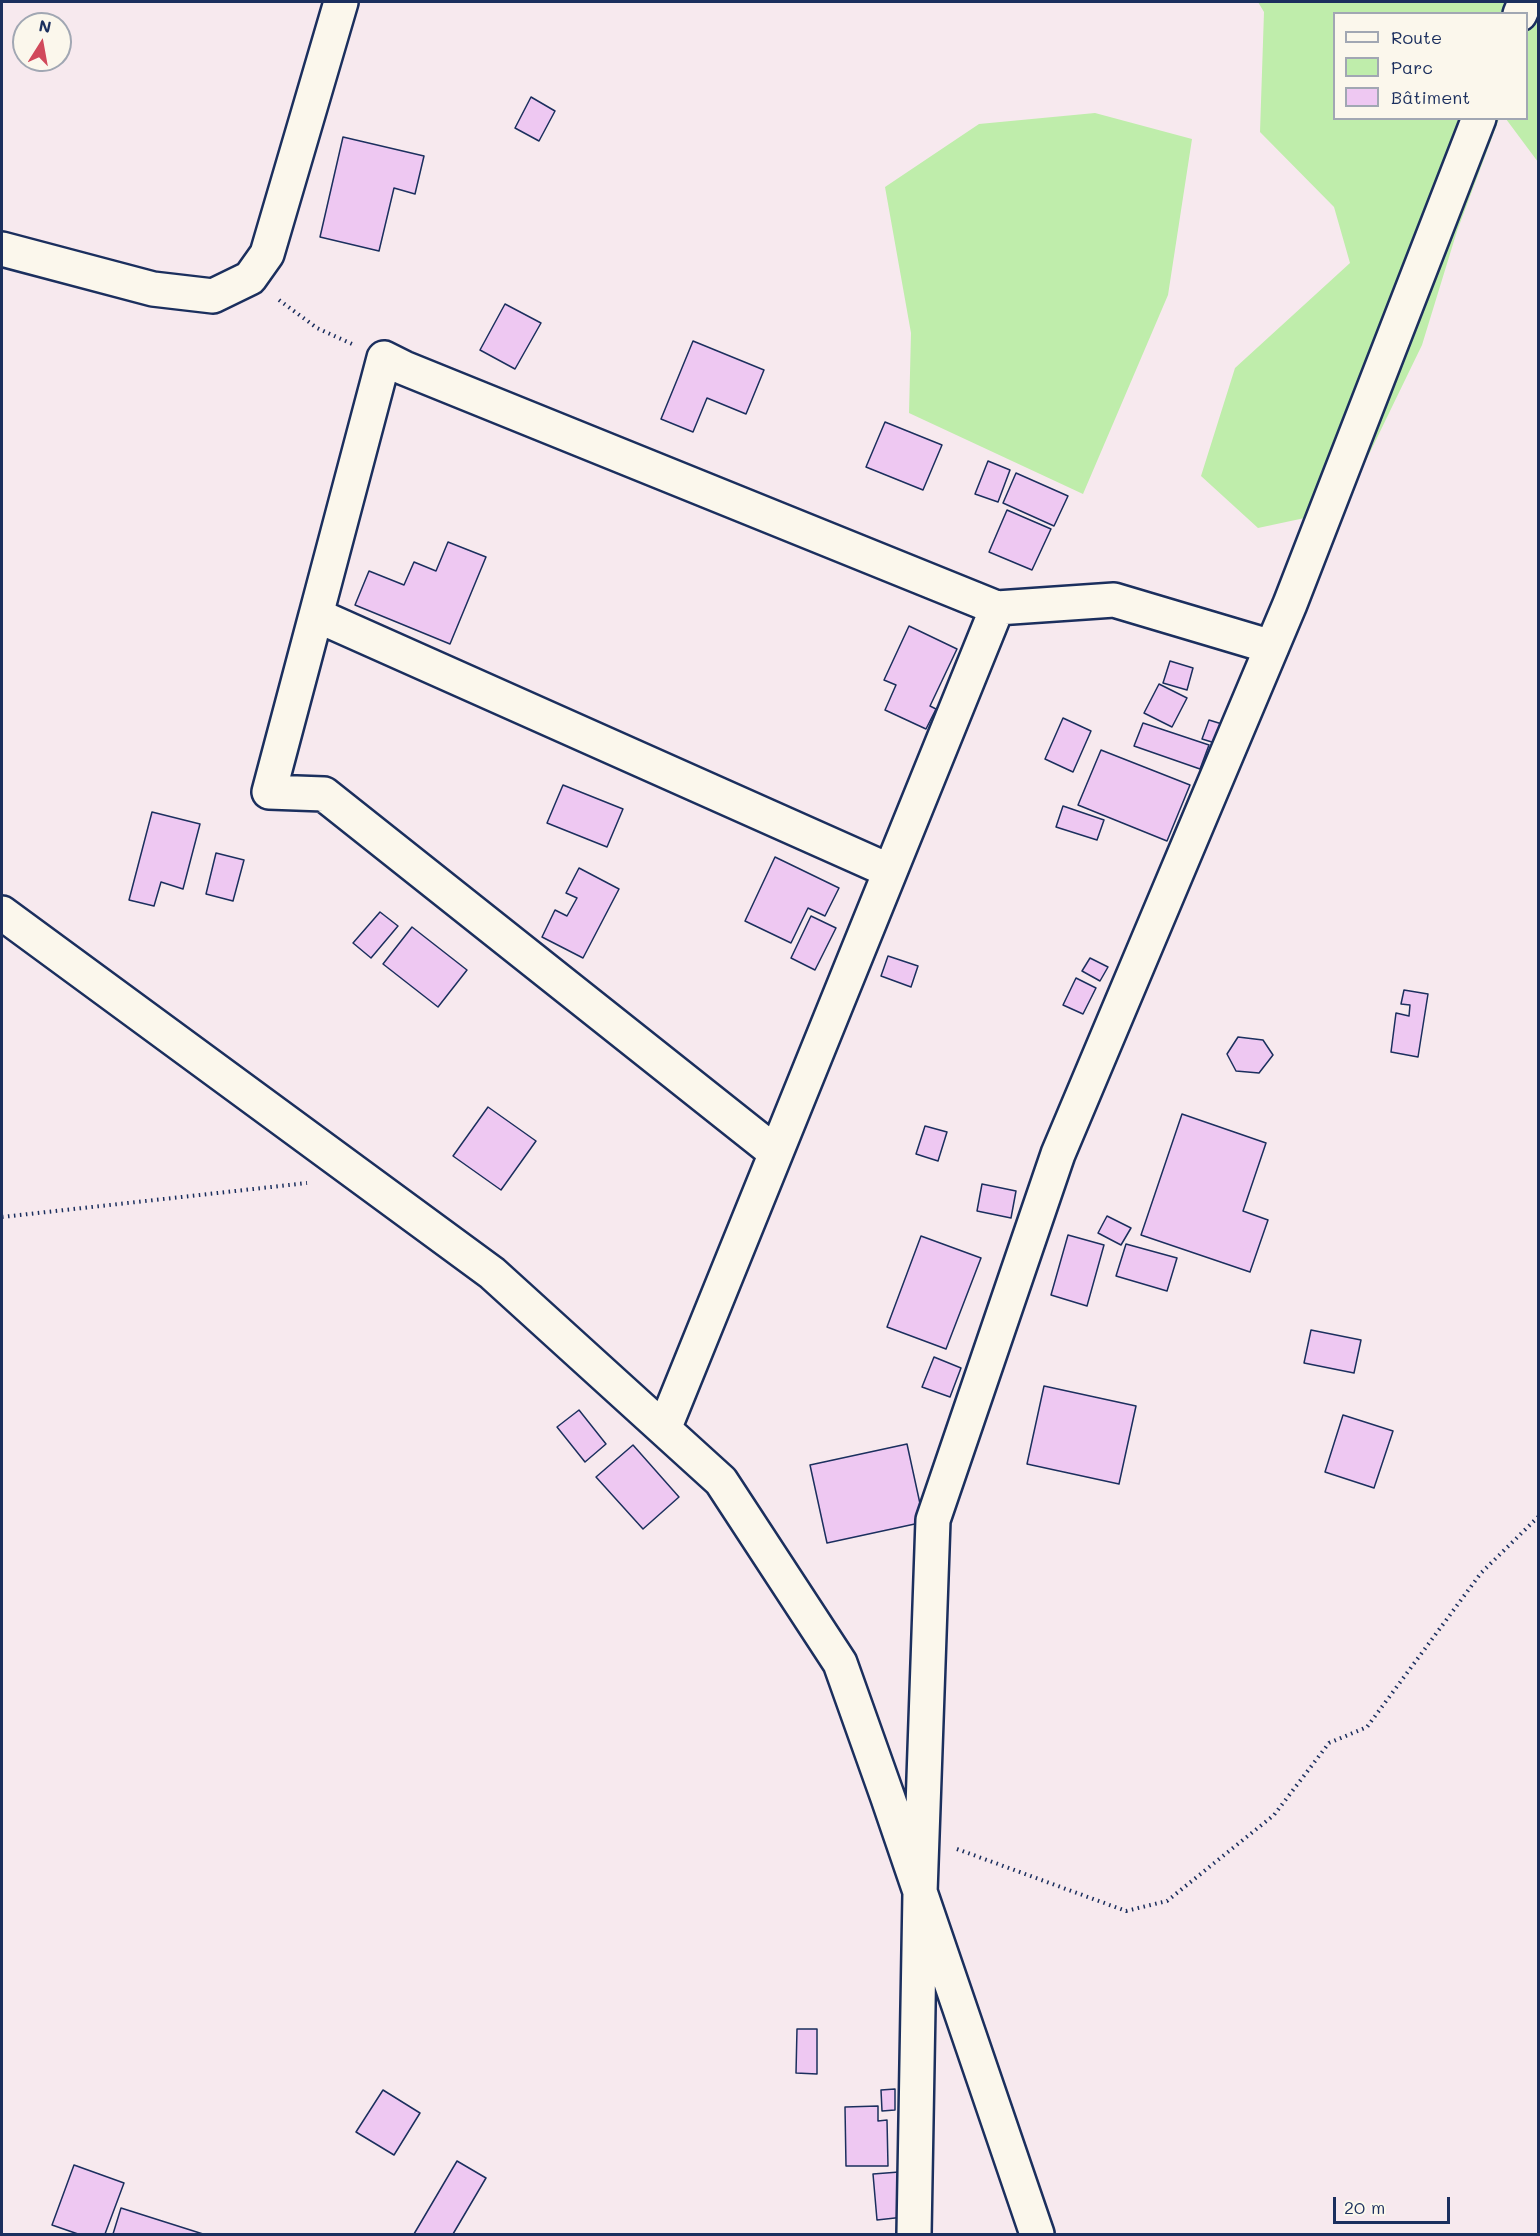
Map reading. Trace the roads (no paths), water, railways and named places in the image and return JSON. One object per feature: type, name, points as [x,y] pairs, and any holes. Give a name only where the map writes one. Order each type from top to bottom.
[{"type":"street","points":[[2,249],[153,289],[213,296],[250,278],[267,255],[341,2]]},
{"type":"street","points":[[914,2235],[920,1893],[933,1520],[1058,1154],[1290,604],[1478,120]]},
{"type":"street","points":[[776,1153],[324,794],[269,792],[384,358],[415,373],[998,608],[1113,600],[1272,647]]},
{"type":"street","points":[[664,1429],[998,608]]},
{"type":"street","points":[[316,615],[890,871]]},
{"type":"street","points":[[2,913],[492,1273],[721,1481],[840,1663],[1037,2235]]}]
